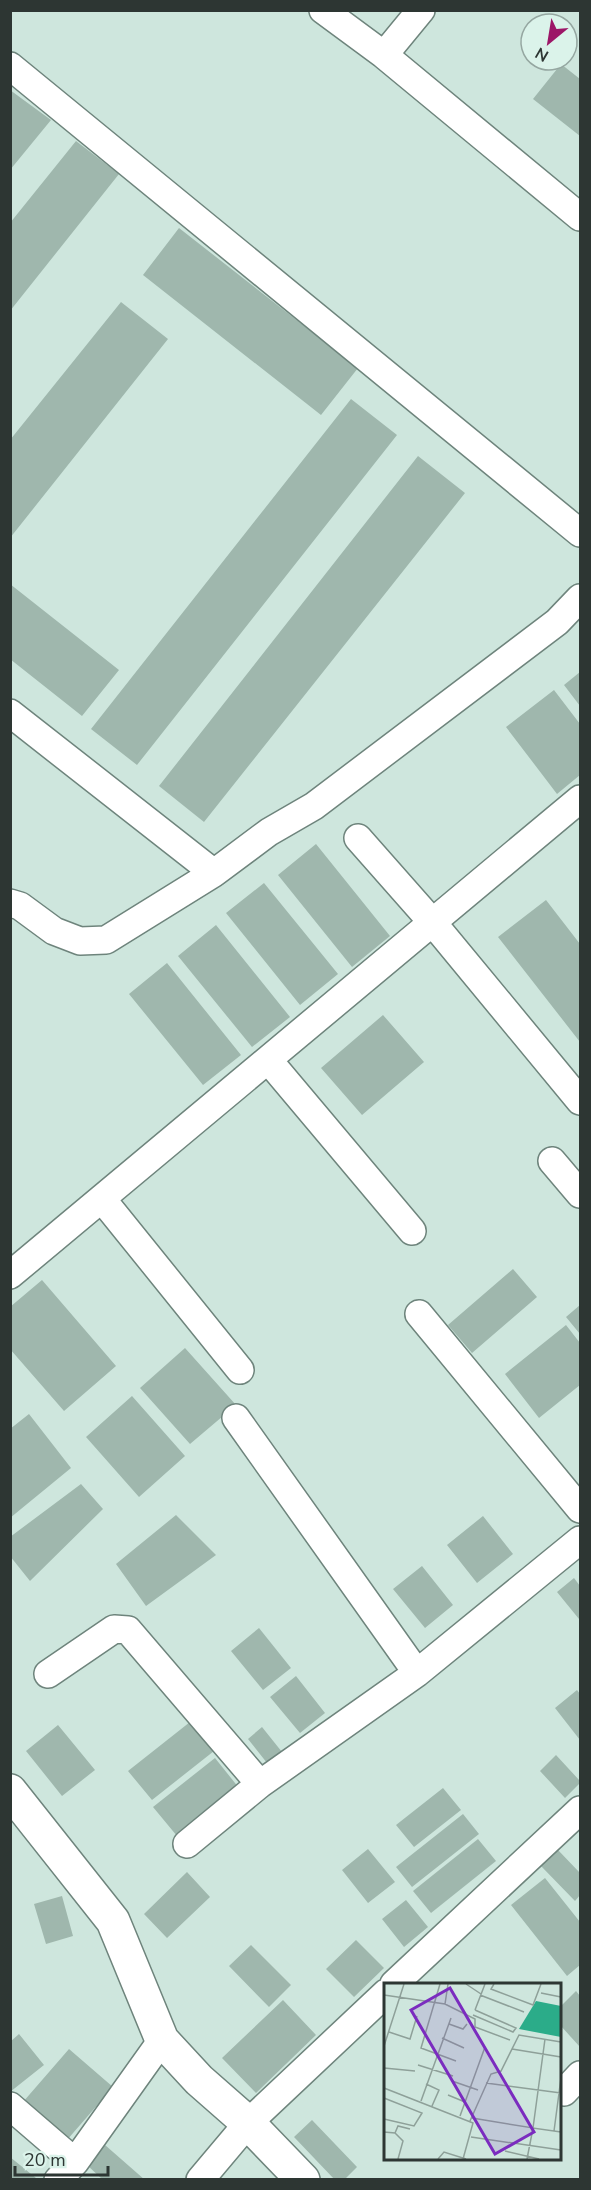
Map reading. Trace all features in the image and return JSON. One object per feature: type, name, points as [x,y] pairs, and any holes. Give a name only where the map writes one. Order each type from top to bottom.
[{"type":"street","points":[[323,10],[384,55],[580,217]]},
{"type":"street","points":[[384,55],[420,10]]},
{"type":"street","points":[[10,66],[580,533]]},
{"type":"street","points":[[10,903],[20,906],[54,931],[80,941],[106,940],[214,873],[269,832],[314,806],[558,622],[580,598]]},
{"type":"street","points":[[10,713],[214,873]]},
{"type":"street","points":[[10,1275],[580,799]]},
{"type":"street","points":[[358,838],[433,923],[580,1101]]},
{"type":"street","points":[[269,1060],[412,1231]]},
{"type":"street","points":[[552,1161],[580,1194]]},
{"type":"street","points":[[102,1199],[240,1370]]},
{"type":"street","points":[[419,1314],[580,1509]]},
{"type":"street","points":[[236,1418],[417,1673]]},
{"type":"street","points":[[187,1844],[260,1784],[417,1673],[580,1540]]},
{"type":"street","points":[[48,1674],[114,1629],[128,1630],[260,1784]]},
{"type":"street","points":[[10,1791],[113,1922],[162,2040],[199,2080],[248,2123],[303,2180]]},
{"type":"street","points":[[395,1983],[580,1810]]},
{"type":"street","points":[[200,2180],[248,2123],[384,1995]]},
{"type":"street","points":[[10,2106],[67,2171],[162,2040]]},
{"type":"building","points":[[555,72],[571,72],[580,79],[580,136],[533,99]]},
{"type":"building","points":[[10,90],[51,120],[10,170]]},
{"type":"building","points":[[76,141],[119,174],[10,311],[10,223]]},
{"type":"building","points":[[179,228],[358,368],[321,415],[143,275]]},
{"type":"building","points":[[121,302],[168,339],[10,538],[10,440]]},
{"type":"building","points":[[351,399],[397,435],[137,765],[91,729]]},
{"type":"building","points":[[418,456],[465,493],[204,822],[159,786]]},
{"type":"building","points":[[10,584],[119,670],[82,716],[10,659]]},
{"type":"building","points":[[580,672],[580,706],[564,685]]},
{"type":"building","points":[[554,690],[580,724],[580,775],[557,794],[506,727]]},
{"type":"building","points":[[316,844],[390,936],[352,967],[278,875]]},
{"type":"building","points":[[264,883],[338,974],[300,1005],[226,913]]},
{"type":"building","points":[[546,900],[580,944],[580,1042],[498,937]]},
{"type":"building","points":[[216,925],[290,1017],[252,1047],[178,956]]},
{"type":"building","points":[[167,963],[241,1055],[203,1085],[129,994]]},
{"type":"building","points":[[383,1015],[424,1062],[362,1115],[321,1068]]},
{"type":"building","points":[[513,1269],[537,1297],[472,1353],[448,1325]]},
{"type":"building","points":[[42,1280],[116,1366],[64,1411],[10,1349],[10,1307]]},
{"type":"building","points":[[580,1305],[580,1334],[566,1317]]},
{"type":"building","points":[[566,1325],[580,1343],[580,1385],[539,1418],[505,1374]]},
{"type":"building","points":[[185,1348],[236,1405],[190,1444],[140,1388]]},
{"type":"building","points":[[132,1396],[185,1456],[139,1497],[86,1437]]},
{"type":"building","points":[[29,1414],[71,1468],[10,1518],[10,1429]]},
{"type":"building","points":[[81,1484],[103,1509],[30,1581],[10,1556],[10,1537]]},
{"type":"building","points":[[176,1515],[216,1555],[146,1606],[116,1564]]},
{"type":"building","points":[[483,1516],[513,1554],[477,1583],[447,1545]]},
{"type":"building","points":[[422,1566],[453,1605],[425,1628],[393,1589]]},
{"type":"building","points":[[574,1578],[580,1586],[579,1619],[557,1592]]},
{"type":"building","points":[[259,1628],[291,1668],[263,1690],[231,1651]]},
{"type":"building","points":[[296,1676],[325,1713],[300,1733],[270,1697]]},
{"type":"building","points":[[577,1690],[580,1694],[580,1740],[555,1708]]},
{"type":"building","points":[[190,1722],[214,1751],[152,1800],[128,1771]]},
{"type":"building","points":[[58,1725],[95,1770],[62,1796],[26,1751]]},
{"type":"building","points":[[262,1727],[282,1752],[267,1763],[248,1739]]},
{"type":"building","points":[[556,1755],[580,1781],[565,1798],[540,1771]]},
{"type":"building","points":[[215,1758],[239,1788],[177,1836],[153,1807]]},
{"type":"building","points":[[443,1788],[461,1810],[414,1847],[396,1825]]},
{"type":"building","points":[[463,1814],[479,1834],[412,1887],[396,1867]]},
{"type":"building","points":[[478,1839],[496,1861],[431,1913],[413,1891]]},
{"type":"building","points":[[368,1849],[395,1882],[368,1903],[342,1870]]},
{"type":"building","points":[[558,1850],[580,1873],[580,1895],[575,1901],[541,1866]]},
{"type":"building","points":[[187,1872],[210,1897],[167,1938],[144,1914]]},
{"type":"building","points":[[545,1878],[580,1922],[580,1965],[567,1976],[511,1905]]},
{"type":"building","points":[[62,1896],[73,1936],[46,1944],[34,1904]]},
{"type":"building","points":[[406,1900],[428,1927],[404,1947],[382,1919]]},
{"type":"building","points":[[356,1940],[384,1968],[354,1997],[326,1969]]},
{"type":"building","points":[[251,1945],[291,1985],[269,2007],[229,1966]]},
{"type":"building","points":[[576,1991],[580,1996],[580,2047],[561,2026],[561,2006]]},
{"type":"building","points":[[283,2000],[316,2035],[256,2093],[222,2058]]},
{"type":"building","points":[[19,2034],[44,2065],[10,2092],[10,2042]]},
{"type":"building","points":[[69,2049],[113,2087],[67,2140],[23,2102]]},
{"type":"building","points":[[312,2120],[357,2167],[344,2180],[335,2180],[294,2137]]},
{"type":"building","points":[[105,2145],[145,2180],[103,2180],[87,2165]]},
{"type":"building","points":[[10,2157],[36,2178],[34,2180],[10,2180]]}]
